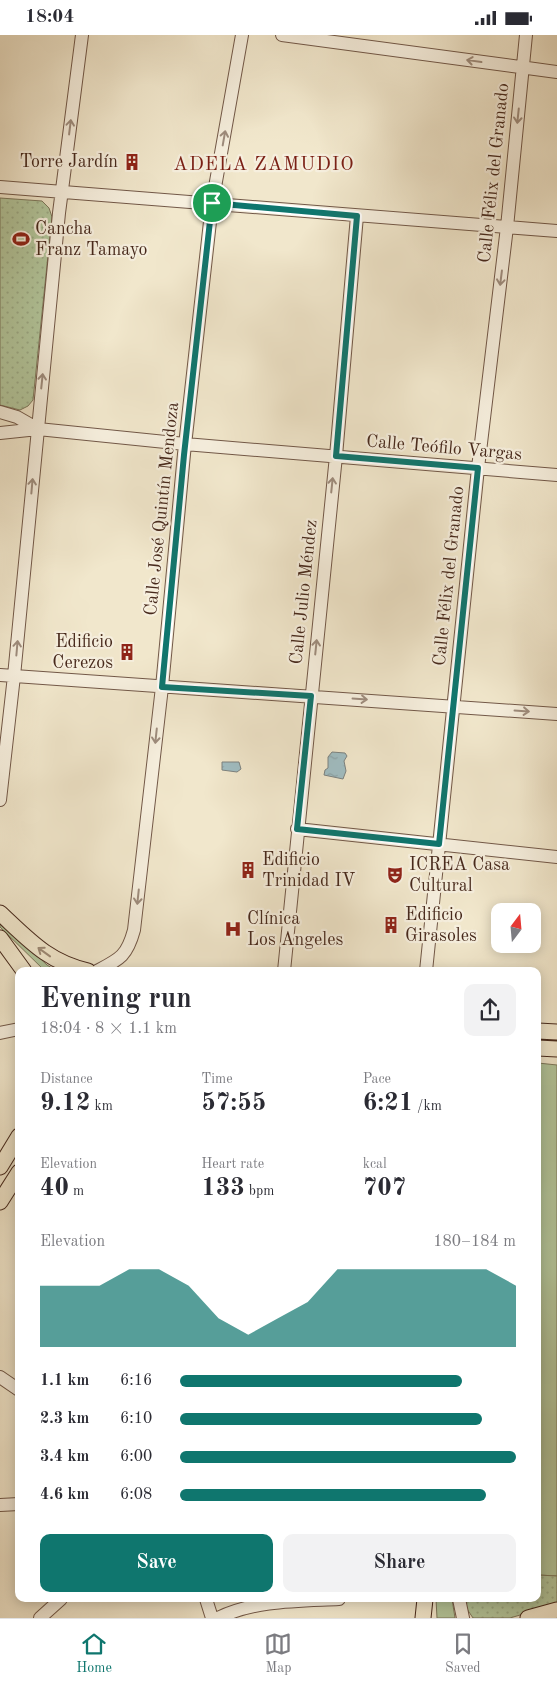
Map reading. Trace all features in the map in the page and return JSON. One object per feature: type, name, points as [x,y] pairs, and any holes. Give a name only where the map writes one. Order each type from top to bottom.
[{"type":"main road","points":[[0,913],[52,958],[75,967]]},
{"type":"main road","points":[[0,938],[21,967]]},
{"type":"main road","points":[[541,1031],[557,1032]]},
{"type":"main road","points":[[541,1048],[557,1049]]},
{"type":"main road","points":[[0,1167],[15,1143]]},
{"type":"main road","points":[[0,1202],[15,1179]]},
{"type":"main road","points":[[423,1618],[426,1602]]},
{"type":"main road","points":[[528,1618],[557,1610]]},
{"type":"street","points":[[0,800],[62,193],[82,35]]},
{"type":"street","name":"Calle José Quintín Mendoza","points":[[104,967],[120,957],[129,946],[134,931],[162,687],[185,444],[212,203],[242,35]]},
{"type":"street","points":[[282,35],[557,72]]},
{"type":"street","name":"Calle Félix del Granado","points":[[426,967],[478,468],[507,227],[526,35]]},
{"type":"street","points":[[0,187],[557,231]]},
{"type":"street","name":"Calle Julio Méndez","points":[[284,967],[336,456],[357,216]]},
{"type":"street","points":[[0,412],[17,417],[38,429]]},
{"type":"street","name":"Calle Teófilo Vargas","points":[[0,433],[38,429],[185,444],[557,475]]},
{"type":"street","points":[[0,675],[557,714]]},
{"type":"street","points":[[297,829],[557,857]]},
{"type":"street","points":[[0,1033],[15,1030]]},
{"type":"street","points":[[0,1377],[15,1386]]},
{"type":"street","points":[[0,1505],[15,1504]]},
{"type":"street","points":[[40,1618],[58,1602]]},
{"type":"street","points":[[207,1602],[212,1618]]},
{"type":"street","points":[[218,1618],[237,1610],[254,1606],[303,1602]]},
{"type":"street","points":[[427,1602],[430,1618]]},
{"type":"street","points":[[460,1602],[463,1618]]},
{"type":"green space","points":[[0,198],[42,201],[49,208],[52,217],[33,400],[28,406],[20,410],[0,405]]},
{"type":"green space","points":[[0,921],[50,967],[41,967],[0,927]]},
{"type":"green space","points":[[541,1063],[557,1065],[557,1576],[541,1575]]},
{"type":"green space","points":[[541,1575],[557,1576],[557,1604],[510,1618],[473,1618],[467,1609],[466,1602],[541,1602]]},
{"type":"green space","points":[[436,1602],[452,1602],[455,1618],[437,1618]]},
{"type":"water","points":[[332,752],[345,753],[347,756],[344,761],[346,771],[343,779],[324,775],[325,770],[328,768],[328,757]]},
{"type":"water","points":[[222,762],[239,762],[241,769],[237,772],[222,770]]},
{"type":"place","name":"Torre Jardín","points":[[132,162]]},
{"type":"place","name":"Cancha Franz Tamayo","points":[[21,239]]},
{"type":"place","name":"Edificio Cerezos","points":[[127,652]]},
{"type":"place","name":"Edificio Trinidad IV","points":[[248,870]]},
{"type":"place","name":"ICREA Casa Cultural","points":[[395,875]]},
{"type":"place","name":"Edificio Girasoles","points":[[391,925]]},
{"type":"place","name":"Clínica Los Angeles","points":[[233,929]]},
{"type":"district","name":"ADELA ZAMUDIO","points":[[264,165]]},
{"type":"route","points":[[212,203],[357,216],[336,456],[478,468],[439,844],[297,829],[311,696],[162,687],[184,455],[212,203]]}]
